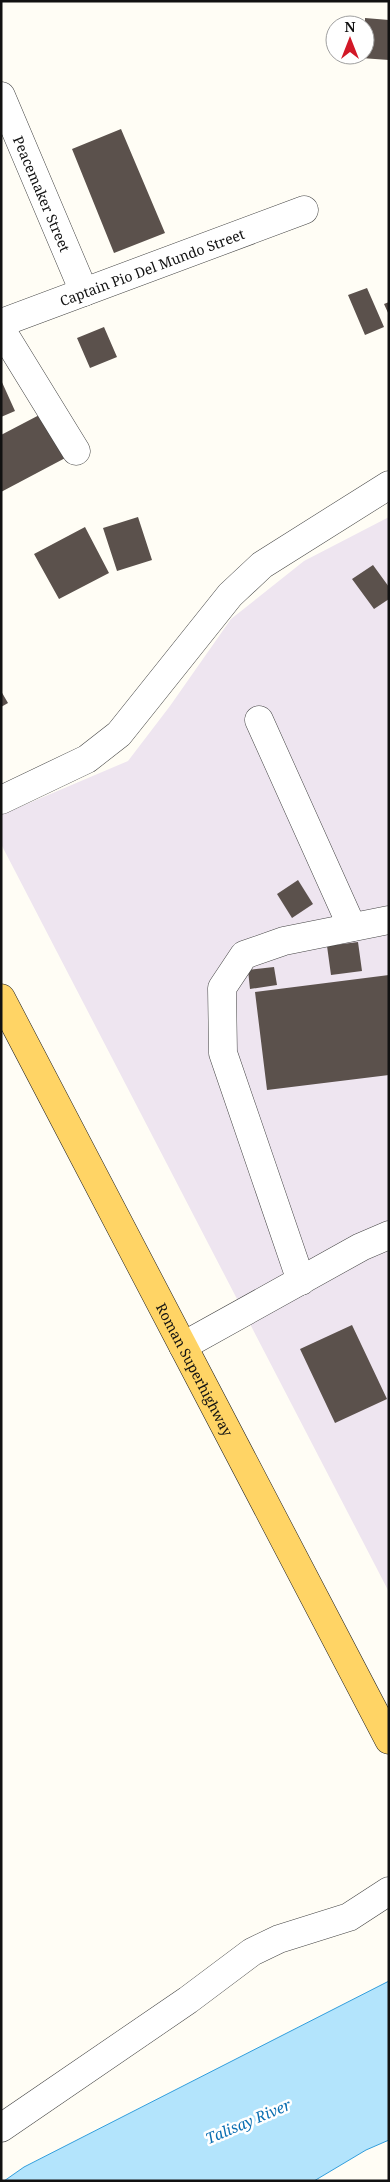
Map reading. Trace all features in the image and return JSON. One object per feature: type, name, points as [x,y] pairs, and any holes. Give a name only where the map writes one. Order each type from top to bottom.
[{"type":"main road","name":"Roman Superhighway","points":[[1,998],[389,1740]]},
{"type":"street","name":"Peacemaker Street","points":[[1,96],[84,292]]},
{"type":"street","name":"Captain Pio Del Mundo Street","points":[[1,323],[304,210]]},
{"type":"street","points":[[1,329],[76,450]]},
{"type":"street","points":[[1,800],[88,759],[119,734],[230,595],[262,565],[389,485]]},
{"type":"street","points":[[259,720],[352,927]]},
{"type":"street","points":[[301,1281],[223,1053],[222,988],[244,955],[284,940],[389,920]]},
{"type":"street","points":[[183,1346],[360,1247],[389,1235]]},
{"type":"street","points":[[1,2128],[188,2000],[252,1952],[279,1939],[349,1917],[389,1891]]},
{"type":"shaded area","points":[[389,517],[389,1592],[1,844],[1,815],[128,761],[170,706],[231,619],[304,561]]},
{"type":"water","name":"Talisay River","points":[[389,1981],[389,2140],[366,2150],[314,2181],[4,2181],[24,2167]]},
{"type":"building","points":[[375,19],[389,20],[389,60],[375,59]]},
{"type":"building","points":[[121,129],[165,233],[114,253],[72,149]]},
{"type":"building","points":[[367,288],[384,327],[365,335],[348,295]]},
{"type":"building","points":[[389,302],[389,315],[384,304]]},
{"type":"building","points":[[104,327],[117,357],[90,368],[77,338]]},
{"type":"building","points":[[1,380],[15,411],[1,417]]},
{"type":"building","points":[[45,412],[69,456],[1,492],[1,435]]},
{"type":"building","points":[[138,517],[152,560],[117,571],[103,528]]},
{"type":"building","points":[[85,527],[109,573],[59,599],[34,554]]},
{"type":"building","points":[[373,565],[389,587],[389,599],[374,609],[352,579]]},
{"type":"building","points":[[1,691],[8,703],[1,707]]},
{"type":"building","points":[[298,880],[313,904],[292,918],[277,894]]},
{"type":"building","points":[[358,942],[362,971],[331,975],[327,946]]},
{"type":"building","points":[[274,967],[277,985],[250,989],[248,970]]},
{"type":"building","points":[[389,975],[389,1075],[267,1090],[255,992]]},
{"type":"building","points":[[352,1325],[387,1399],[335,1423],[300,1349]]}]
